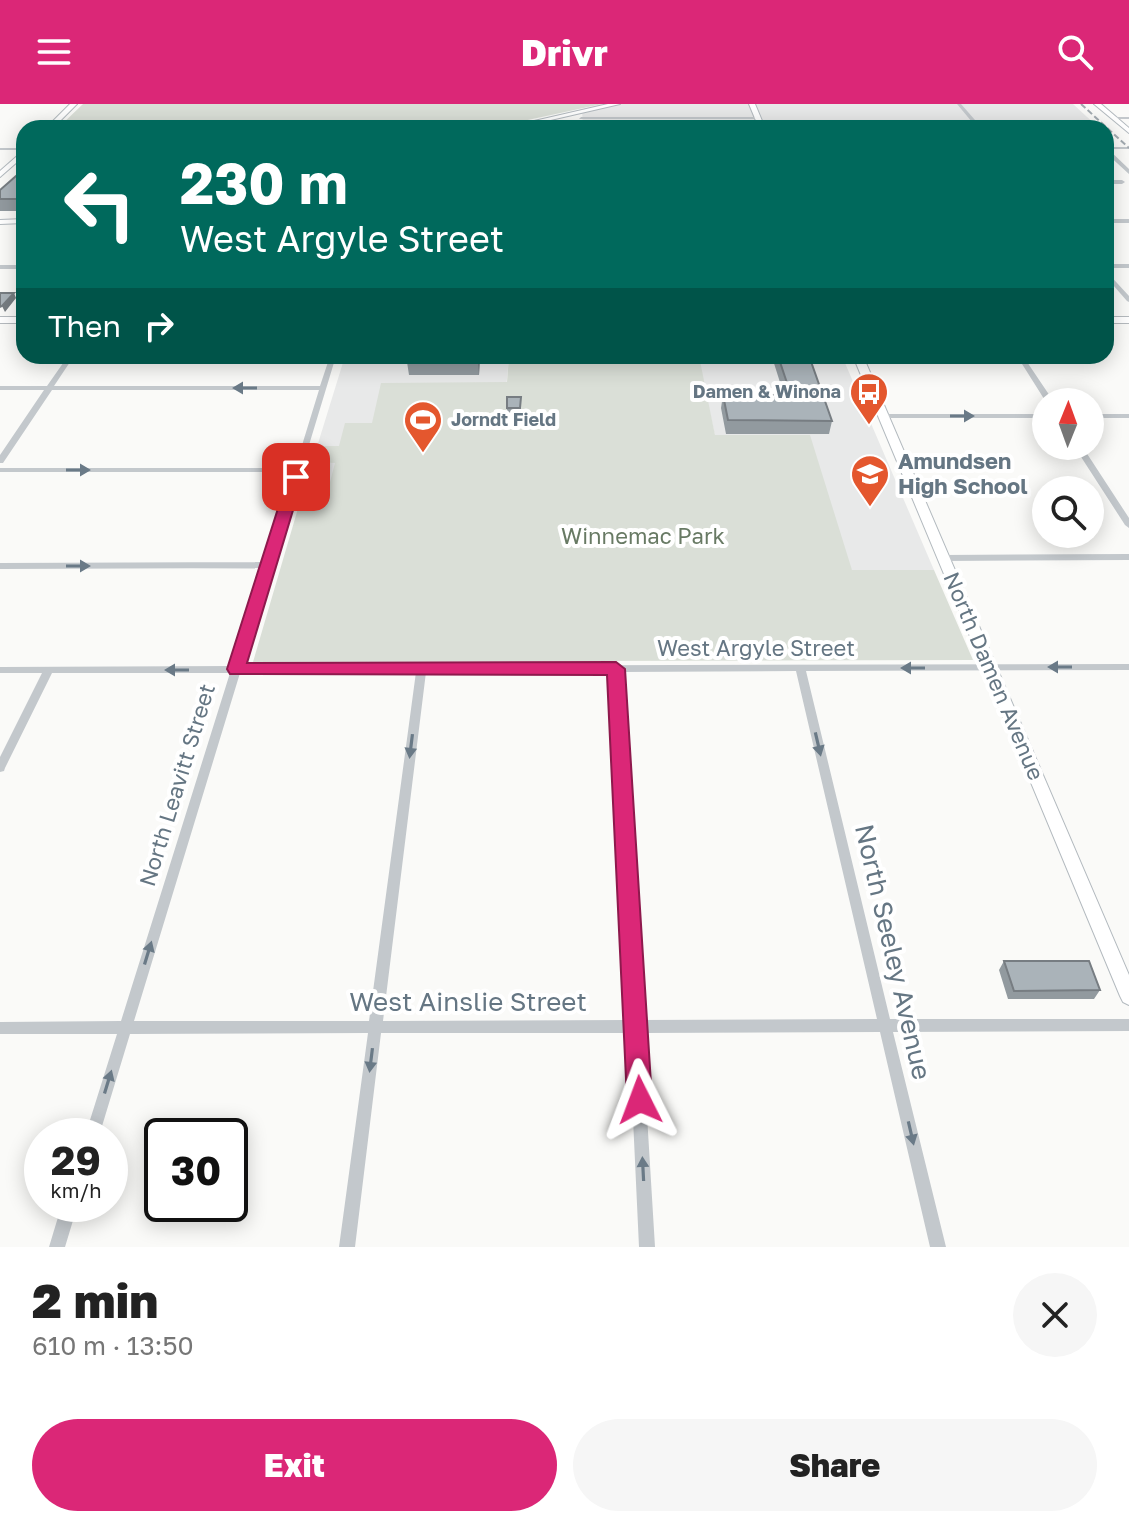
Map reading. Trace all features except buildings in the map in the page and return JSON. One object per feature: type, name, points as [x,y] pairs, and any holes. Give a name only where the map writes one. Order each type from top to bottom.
[{"type":"main road","points":[[57,120],[74,104]]},
{"type":"main road","points":[[553,120],[617,104]]},
{"type":"main road","points":[[752,104],[758,118]]},
{"type":"main road","points":[[1097,104],[1129,131]]},
{"type":"main road","points":[[0,175],[16,158]]},
{"type":"main road","name":"North Damen Avenue","points":[[861,364],[1129,996]]},
{"type":"street","points":[[959,104],[973,120]]},
{"type":"street","points":[[581,120],[581,115],[758,118]]},
{"type":"street","points":[[1113,118],[1129,118]]},
{"type":"street","points":[[1114,157],[1129,172]]},
{"type":"street","points":[[1114,182],[1122,182]]},
{"type":"street","points":[[1114,282],[1129,300]]},
{"type":"street","points":[[0,461],[66,364]]},
{"type":"street","name":"North Leavitt Street","points":[[97,1118],[330,364]]},
{"type":"street","points":[[1025,364],[1041,388]]},
{"type":"street","points":[[0,388],[323,388]]},
{"type":"street","points":[[884,416],[1032,416]]},
{"type":"street","points":[[1104,416],[1129,416]]},
{"type":"street","points":[[1087,460],[1129,525]]},
{"type":"street","points":[[0,470],[298,470]]},
{"type":"street","points":[[944,558],[1129,557]]},
{"type":"street","points":[[0,566],[269,565]]},
{"type":"street","name":"West Argyle Street","points":[[0,670],[1129,667]]},
{"type":"street","name":"North Seeley Avenue","points":[[800,668],[938,1247]]},
{"type":"street","points":[[347,1247],[421,669]]},
{"type":"street","points":[[616,669],[647,1247]]},
{"type":"street","points":[[0,768],[49,670]]},
{"type":"street","name":"West Ainslie Street","points":[[0,1028],[1129,1025]]},
{"type":"street","points":[[57,1247],[65,1222]]},
{"type":"shaded area","points":[[602,104],[1073,104],[1090,120],[583,120],[582,109]]},
{"type":"shaded area","name":"Jorndt Field","points":[[343,364],[508,364],[493,539],[299,505]]},
{"type":"shaded area","name":"Amundsen High School","points":[[700,364],[845,364],[934,570],[852,570],[715,436]]},
{"type":"green space","points":[[83,104],[602,104],[528,120],[66,120]]},
{"type":"green space","name":"Winnemac Park","points":[[508,364],[701,364],[715,435],[810,435],[852,570],[934,570],[973,660],[253,662],[299,505],[324,505],[335,463],[317,462],[322,446],[339,446],[345,423],[372,423],[381,383],[507,382]]},
{"type":"railway","points":[[1081,104],[1098,120]]},
{"type":"railway","points":[[1114,134],[1129,148]]},
{"type":"place","name":"Damen & Winona","points":[[869,426]]},
{"type":"place","name":"Jorndt Field","points":[[423,454]]},
{"type":"place","name":"Amundsen High School","points":[[870,508]]},
{"type":"route","points":[[296,477],[236,669],[616,669],[640,1100]]}]
